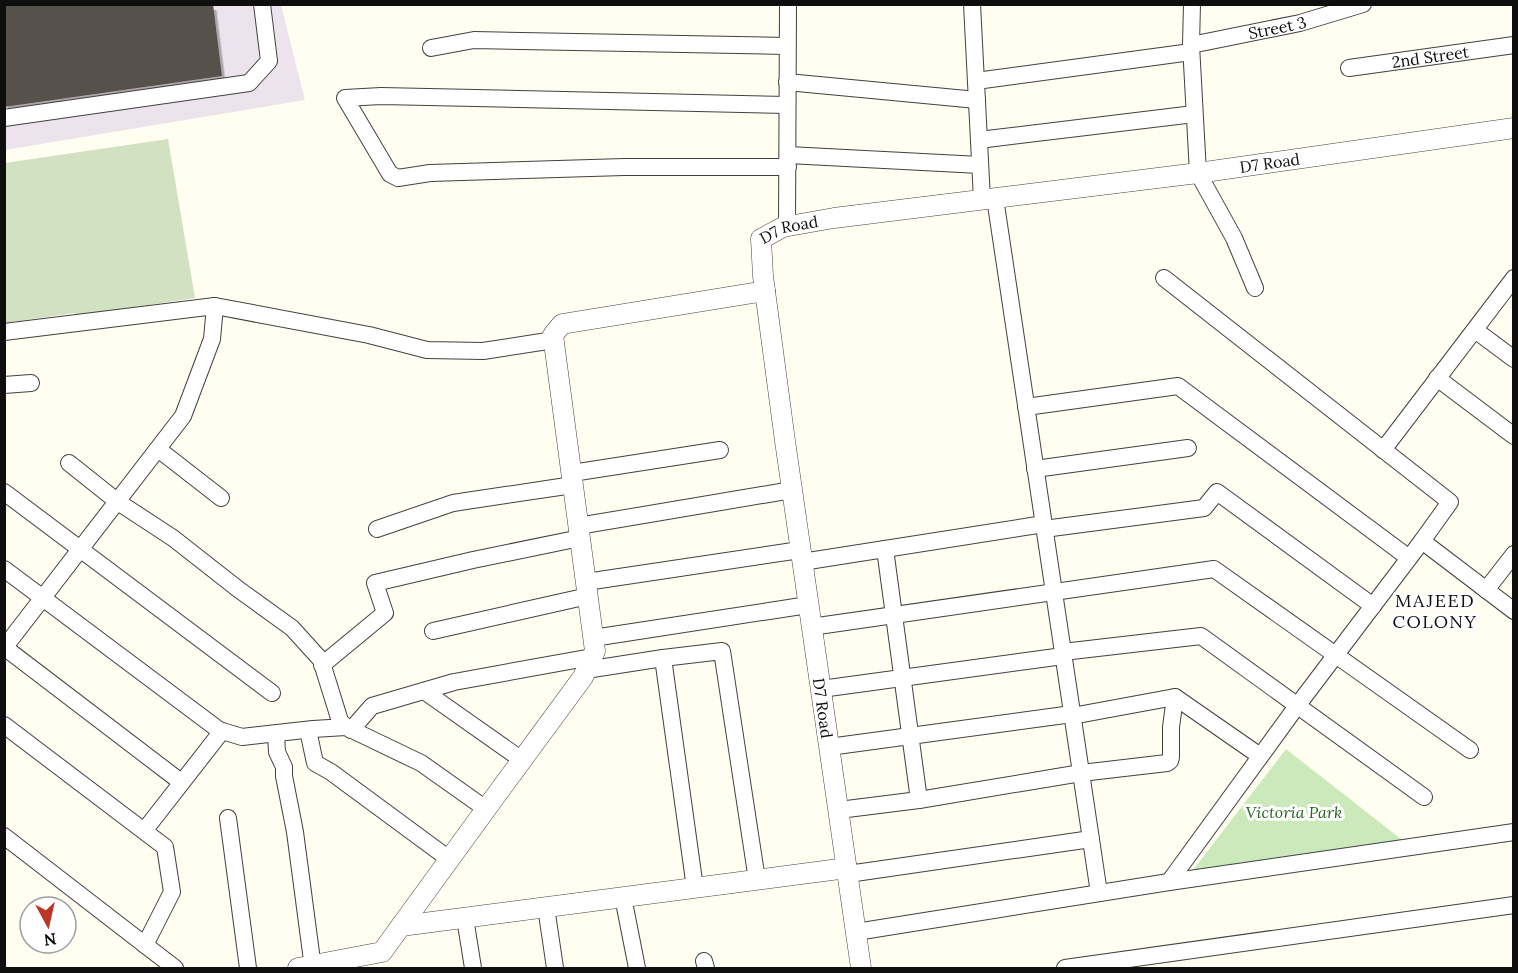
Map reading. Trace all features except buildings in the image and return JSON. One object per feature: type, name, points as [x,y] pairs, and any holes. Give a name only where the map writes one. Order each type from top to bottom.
[{"type":"street","points":[[4,118],[249,83],[269,61],[262,4]]},
{"type":"street","points":[[788,4],[788,226]]},
{"type":"street","points":[[972,4],[980,165],[1026,407],[1099,893]]},
{"type":"street","points":[[1192,4],[1191,48],[1198,173],[1234,238],[1255,288]]},
{"type":"street","name":"Street 3","points":[[976,81],[1191,48],[1300,23],[1363,4]]},
{"type":"street","points":[[431,48],[474,40],[788,46]]},
{"type":"street","name":"2nd Street","points":[[1349,68],[1514,45]]},
{"type":"street","points":[[788,82],[977,100]]},
{"type":"street","points":[[788,105],[381,96],[345,98],[390,174],[398,178],[430,174],[788,161],[980,165]]},
{"type":"street","points":[[979,140],[1194,114]]},
{"type":"street","name":"D7 Road","points":[[861,969],[801,556],[765,291],[761,239],[783,227],[834,218],[1198,173],[1514,128]]},
{"type":"street","points":[[1164,278],[1450,502],[1169,882]]},
{"type":"street","points":[[1383,450],[1513,279]]},
{"type":"street","points":[[276,734],[277,752],[284,767],[295,832],[308,968],[382,952],[583,677],[591,655],[587,589],[554,335],[562,324],[765,291]]},
{"type":"street","points":[[4,332],[215,306],[369,335],[427,350],[483,351],[554,340]]},
{"type":"street","points":[[181,783],[5,647],[183,416],[212,339],[215,306]]},
{"type":"street","points":[[1474,330],[1514,359]]},
{"type":"street","points":[[1437,378],[1514,436]]},
{"type":"street","points":[[4,385],[32,382]]},
{"type":"street","points":[[1026,407],[1178,386],[1409,558]]},
{"type":"street","points":[[1035,469],[1188,448]]},
{"type":"street","points":[[158,449],[221,498]]},
{"type":"street","points":[[377,529],[453,503],[720,450]]},
{"type":"street","points":[[69,463],[118,502],[173,538],[292,628],[321,660],[340,721],[348,728],[422,763],[486,808]]},
{"type":"street","points":[[322,665],[385,613],[375,583],[579,532],[792,490]]},
{"type":"street","points":[[4,492],[272,693]]},
{"type":"street","points":[[433,631],[587,589],[801,556],[885,549],[1204,508],[1217,492],[1373,606]]},
{"type":"street","points":[[1422,541],[1514,611]]},
{"type":"street","points":[[885,549],[920,800]]},
{"type":"street","points":[[1486,590],[1514,554]]},
{"type":"street","points":[[812,627],[1214,568],[1470,750]]},
{"type":"street","points":[[4,569],[222,731],[242,737],[348,728],[372,706],[453,682],[591,655],[808,605]]},
{"type":"street","points":[[820,689],[1201,636],[1424,797]]},
{"type":"street","points":[[591,655],[663,658],[722,651],[757,880]]},
{"type":"street","points":[[663,658],[695,888]]},
{"type":"street","points":[[424,691],[522,760]]},
{"type":"street","points":[[829,747],[1072,715],[1175,697],[1260,756]]},
{"type":"street","points":[[838,810],[920,800],[1081,773],[1170,761],[1175,697]]},
{"type":"street","points":[[4,725],[165,847],[172,892],[145,945]]},
{"type":"street","points":[[308,730],[315,763],[331,772],[449,859]]},
{"type":"street","points":[[144,831],[222,731]]},
{"type":"street","points":[[228,818],[248,969]]},
{"type":"street","points":[[856,932],[1169,882],[1514,832]]},
{"type":"street","points":[[4,836],[175,969]]},
{"type":"street","points":[[400,926],[1091,839]]},
{"type":"street","points":[[623,897],[637,969]]},
{"type":"street","points":[[1065,969],[1514,905]]},
{"type":"street","points":[[546,908],[555,969]]},
{"type":"street","points":[[465,918],[473,969]]},
{"type":"shaded area","points":[[5,5],[281,5],[305,100],[5,150]]},
{"type":"green space","points":[[168,139],[195,298],[76,316],[75,313],[5,323],[5,163]]},
{"type":"green space","name":"Victoria Park","points":[[1286,749],[1406,843],[1190,874]]},
{"type":"district","name":"MAJEED COLONY","points":[[1435,610]]}]
